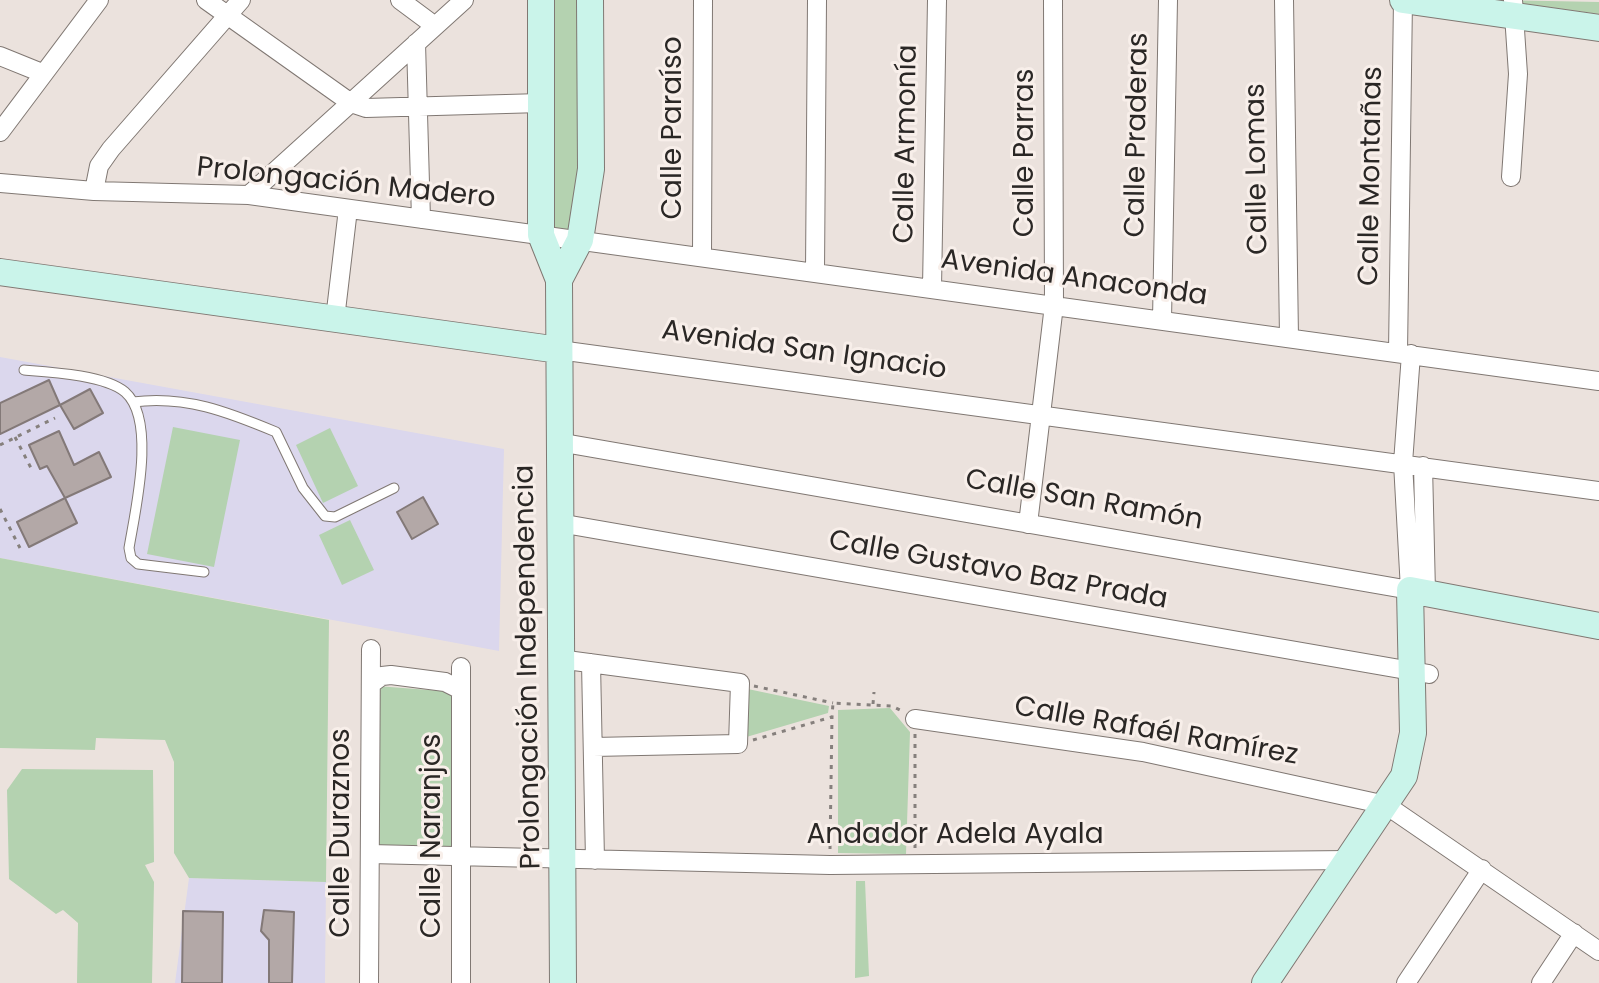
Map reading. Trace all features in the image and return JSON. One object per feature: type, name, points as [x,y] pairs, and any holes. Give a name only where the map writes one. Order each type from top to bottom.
[{"type":"street","points":[[0,132],[99,0]]},
{"type":"street","points":[[206,0],[351,103],[366,108],[541,103]]},
{"type":"street","points":[[94,191],[99,166],[111,149],[241,0]]},
{"type":"street","points":[[400,0],[435,26]]},
{"type":"street","points":[[249,195],[464,0]]},
{"type":"street","points":[[541,0],[541,235],[559,280]]},
{"type":"street","points":[[559,280],[580,240],[591,169],[590,0]]},
{"type":"street","name":"Calle Paraíso","points":[[702,257],[703,0]]},
{"type":"street","points":[[815,272],[817,0]]},
{"type":"street","name":"Calle Armonía","points":[[932,288],[937,0]]},
{"type":"street","name":"Calle Parras","points":[[1028,524],[1054,305],[1053,0]]},
{"type":"street","name":"Calle Praderas","points":[[1162,320],[1168,0]]},
{"type":"street","name":"Calle Lomas","points":[[1284,0],[1289,337]]},
{"type":"street","points":[[1403,0],[1514,8],[1599,28]]},
{"type":"street","name":"Calle Montañas","points":[[1403,0],[1403,463],[1418,591]]},
{"type":"street","points":[[1511,177],[1518,74],[1514,8]]},
{"type":"street","points":[[416,43],[421,219]]},
{"type":"street","points":[[0,56],[42,73]]},
{"type":"street","name":"Prolongación Madero","points":[[0,183],[94,191],[249,195],[541,235]]},
{"type":"street","points":[[335,319],[348,209]]},
{"type":"street","name":"Avenida Anaconda","points":[[541,235],[1599,381]]},
{"type":"street","name":"Avenida San Ignacio","points":[[0,272],[1599,491]]},
{"type":"street","name":"Prolongación Independencia","points":[[559,280],[563,983]]},
{"type":"street","name":"Calle San Ramón","points":[[558,442],[1418,591],[1599,626]]},
{"type":"street","points":[[1265,983],[1349,860],[1414,784],[1425,752],[1418,591],[1423,466]]},
{"type":"street","name":"Calle Gustavo Baz Prada","points":[[559,523],[1421,672]]},
{"type":"street","name":"Calle Duraznos","points":[[369,983],[371,649]]},
{"type":"street","points":[[559,659],[740,683],[738,744],[593,747]]},
{"type":"street","points":[[591,663],[595,860]]},
{"type":"street","name":"Calle Naranjos","points":[[461,667],[461,983]]},
{"type":"street","points":[[371,684],[382,676],[391,675],[445,682],[461,690]]},
{"type":"street","name":"Calle Rafaél Ramírez","points":[[915,719],[1143,752],[1392,808]]},
{"type":"street","points":[[1392,808],[1599,951]]},
{"type":"street","points":[[1281,983],[1392,808]]},
{"type":"street","name":"Andador Adela Ayala","points":[[370,854],[830,865],[1349,860]]},
{"type":"street","points":[[1406,983],[1482,869]]},
{"type":"street","points":[[1541,983],[1574,933]]},
{"type":"lane","points":[[24,370],[66,373],[124,391],[133,402],[143,447],[129,548],[131,558],[138,564],[204,572]]},
{"type":"lane","points":[[133,402],[163,398],[217,408],[276,432],[303,488],[325,516],[335,517],[394,488]]},
{"type":"path","points":[[0,445],[55,418]]},
{"type":"path","points":[[15,437],[31,468]]},
{"type":"path","points":[[0,509],[20,548]]},
{"type":"path","points":[[740,683],[833,703],[892,706],[915,719],[915,865]]},
{"type":"path","points":[[873,704],[874,692]]},
{"type":"path","points":[[830,865],[833,703]]},
{"type":"path","points":[[738,744],[832,717]]},
{"type":"shaded area","points":[[0,357],[504,449],[499,651],[0,558]]},
{"type":"shaded area","points":[[189,878],[326,882],[325,983],[175,983]]},
{"type":"green space","points":[[545,0],[582,0],[582,202],[567,233],[553,230]]},
{"type":"green space","points":[[1497,0],[1599,2],[1599,14]]},
{"type":"green space","points":[[173,427],[240,440],[214,567],[147,554]]},
{"type":"green space","points":[[330,428],[358,486],[323,503],[296,445]]},
{"type":"green space","points":[[350,520],[374,570],[342,585],[319,535]]},
{"type":"green space","points":[[0,558],[329,620],[326,882],[189,878],[174,853],[174,762],[165,740],[96,738],[95,750],[0,748]]},
{"type":"green space","points":[[377,686],[455,692],[454,857],[375,855]]},
{"type":"green space","points":[[743,688],[829,706],[828,713],[743,738]]},
{"type":"green space","points":[[890,708],[910,732],[906,854],[838,853],[838,710]]},
{"type":"green space","points":[[22,769],[153,770],[154,862],[145,865],[154,882],[152,983],[77,983],[78,923],[63,910],[56,914],[9,879],[7,790]]},
{"type":"green space","points":[[856,881],[865,881],[869,976],[855,978]]},
{"type":"building","points":[[49,380],[60,405],[0,434],[0,403]]},
{"type":"building","points":[[90,389],[103,413],[74,429],[60,405]]},
{"type":"building","points":[[59,431],[74,465],[99,452],[111,477],[65,498],[47,466],[40,469],[29,445]]},
{"type":"building","points":[[423,497],[438,524],[412,539],[397,512]]},
{"type":"building","points":[[65,498],[77,523],[29,547],[17,522]]},
{"type":"building","points":[[264,910],[294,912],[292,983],[269,983],[269,940],[261,931]]},
{"type":"building","points":[[183,911],[223,912],[222,983],[182,983]]}]
